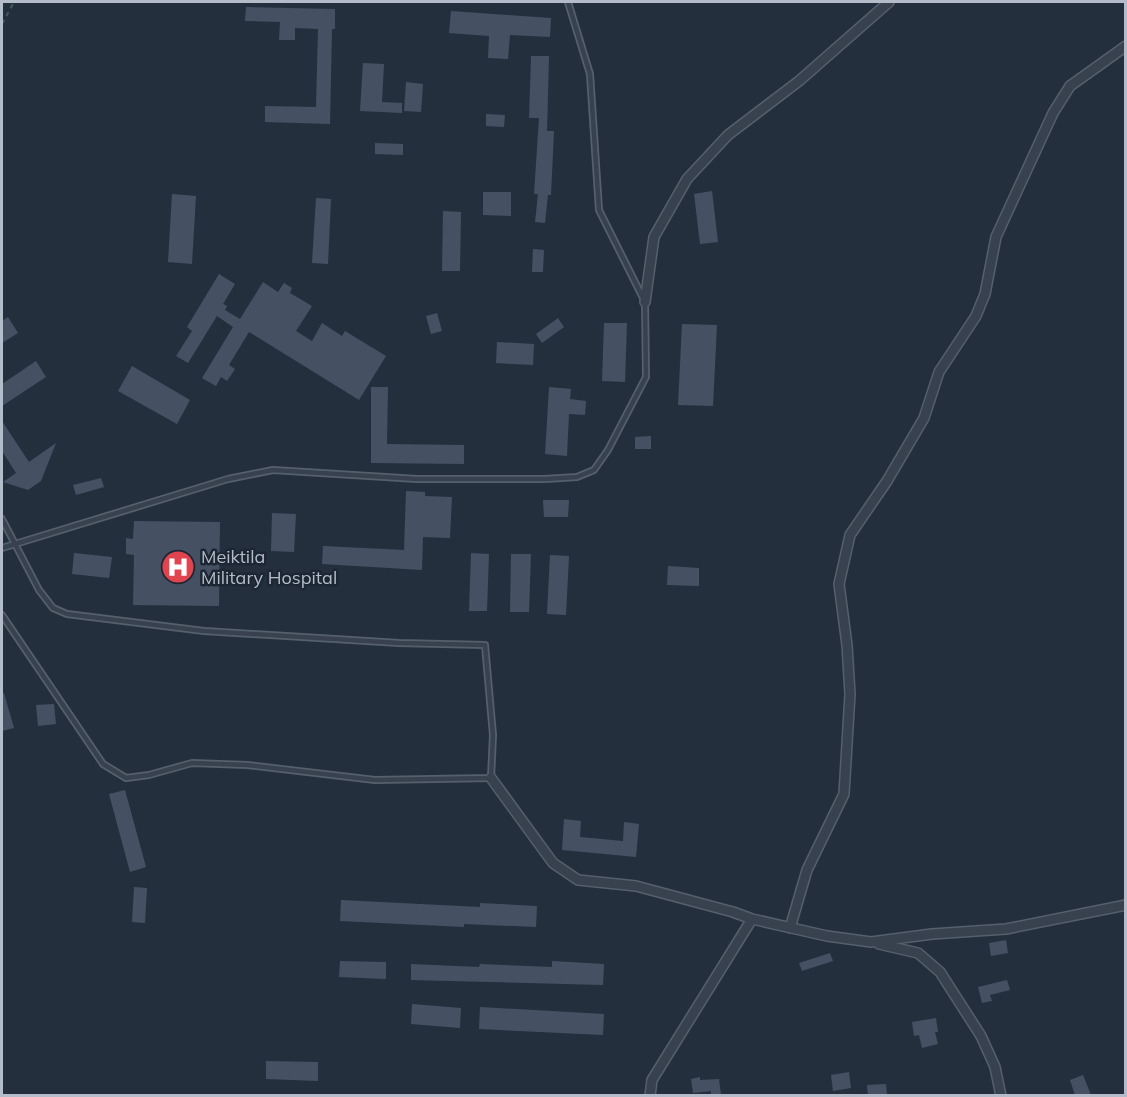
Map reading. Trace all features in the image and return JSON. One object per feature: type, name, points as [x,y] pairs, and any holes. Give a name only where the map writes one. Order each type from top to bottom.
[{"type":"street","points":[[645,302],[654,237],[687,179],[728,135],[799,81],[889,2]]},
{"type":"street","points":[[790,928],[807,870],[844,794],[850,694],[847,645],[839,584],[850,536],[887,481],[924,418],[939,372],[976,316],[985,294],[996,237],[1053,113],[1070,86],[1125,46]]},
{"type":"street","points":[[491,778],[553,863],[578,880],[636,886],[752,919],[918,953],[940,972],[981,1036],[995,1067],[1001,1095]]},
{"type":"street","points":[[871,942],[932,934],[1006,929],[1125,905]]},
{"type":"street","points":[[650,1095],[652,1080],[752,919]]},
{"type":"lane","points":[[2,548],[228,479],[273,470],[417,479],[545,479],[577,477],[594,470],[608,450],[646,377],[645,302],[599,210],[590,74],[568,2]]},
{"type":"lane","points":[[2,519],[39,590],[53,608],[68,614],[204,631],[399,643],[485,645],[493,735],[491,778],[375,780],[247,765],[192,763],[149,775],[126,778],[103,764],[2,615]]},
{"type":"path","points":[[2,24],[14,2]]},
{"type":"building","points":[[246,7],[335,9],[335,29],[332,29],[330,124],[265,122],[265,106],[316,107],[318,29],[295,28],[295,40],[279,40],[280,22],[245,21]]},
{"type":"building","points":[[451,11],[551,18],[550,37],[510,35],[508,59],[488,58],[489,36],[449,33]]},
{"type":"building","points":[[531,56],[549,56],[547,131],[554,131],[551,195],[548,195],[545,223],[535,222],[538,194],[534,194],[539,118],[529,118]]},
{"type":"building","points":[[363,63],[384,64],[382,102],[402,103],[402,113],[360,111]]},
{"type":"building","points":[[406,82],[423,84],[421,112],[404,111]]},
{"type":"building","points":[[486,114],[505,115],[504,127],[486,126]]},
{"type":"building","points":[[375,143],[403,144],[403,155],[375,154]]},
{"type":"building","points":[[712,191],[718,242],[700,244],[694,194]]},
{"type":"building","points":[[483,192],[511,192],[511,216],[483,215]]},
{"type":"building","points":[[172,194],[196,196],[192,264],[168,262]]},
{"type":"building","points":[[316,198],[331,199],[328,264],[312,263]]},
{"type":"building","points":[[443,211],[461,212],[460,271],[442,271]]},
{"type":"building","points":[[533,249],[544,250],[543,272],[532,272]]},
{"type":"building","points":[[219,274],[235,284],[223,304],[227,306],[225,310],[240,319],[263,282],[278,292],[284,283],[292,288],[290,293],[312,306],[296,331],[312,341],[322,323],[342,336],[345,331],[386,356],[359,400],[249,332],[229,365],[235,369],[227,381],[221,377],[216,386],[202,378],[233,327],[217,316],[188,363],[176,356],[192,331],[187,327]]},
{"type":"building","points":[[437,313],[442,331],[431,334],[426,316]]},
{"type":"building","points":[[8,317],[18,333],[2,343],[2,321]]},
{"type":"building","points":[[558,318],[564,327],[542,343],[536,334]]},
{"type":"building","points":[[604,323],[627,323],[625,382],[602,381]]},
{"type":"building","points":[[682,324],[717,325],[713,406],[678,405]]},
{"type":"building","points":[[497,342],[534,344],[533,365],[496,363]]},
{"type":"building","points":[[36,361],[46,377],[2,406],[2,384]]},
{"type":"building","points":[[132,366],[190,400],[177,424],[118,391]]},
{"type":"building","points":[[371,387],[388,387],[387,444],[464,445],[464,464],[371,463]]},
{"type":"building","points":[[549,387],[571,389],[570,399],[586,401],[585,415],[569,414],[567,456],[545,454]]},
{"type":"building","points":[[2,421],[29,462],[56,443],[41,481],[28,490],[3,482],[16,473],[2,451]]},
{"type":"building","points":[[651,436],[651,449],[635,449],[635,437]]},
{"type":"building","points":[[101,478],[104,487],[76,495],[73,485]]},
{"type":"building","points":[[406,491],[425,492],[425,496],[452,497],[450,538],[423,537],[422,570],[322,564],[323,546],[404,550]]},
{"type":"building","points":[[543,500],[569,500],[568,517],[544,517]]},
{"type":"building","points":[[272,513],[296,514],[294,552],[271,551]]},
{"type":"building","points":[[134,521],[220,522],[219,606],[133,605],[134,555],[126,554],[126,538],[133,539]]},
{"type":"building","points":[[74,553],[112,557],[109,578],[72,574]]},
{"type":"building","points":[[471,553],[489,554],[487,611],[469,611]]},
{"type":"building","points":[[511,554],[531,554],[529,612],[510,612]]},
{"type":"building","points":[[550,555],[569,556],[566,615],[547,614]]},
{"type":"building","points":[[668,566],[699,568],[699,586],[667,585]]},
{"type":"building","points":[[2,693],[4,693],[14,728],[2,731]]},
{"type":"building","points":[[54,704],[56,724],[38,726],[36,705]]},
{"type":"building","points":[[125,790],[146,867],[130,872],[109,794]]},
{"type":"building","points":[[564,819],[581,821],[580,837],[623,841],[624,822],[639,824],[636,857],[562,850]]},
{"type":"building","points":[[134,887],[147,888],[145,923],[132,922]]},
{"type":"building","points":[[341,900],[480,907],[480,903],[537,906],[536,927],[464,924],[464,927],[340,921]]},
{"type":"building","points":[[1006,940],[1008,953],[991,956],[989,943]]},
{"type":"building","points":[[830,953],[833,961],[802,971],[799,963]]},
{"type":"building","points":[[340,961],[386,962],[386,979],[339,977]]},
{"type":"building","points":[[552,961],[604,964],[603,985],[411,980],[411,964],[552,967]]},
{"type":"building","points":[[1007,980],[1010,990],[990,995],[992,1001],[982,1003],[978,987]]},
{"type":"building","points":[[412,1004],[461,1008],[460,1028],[411,1024]]},
{"type":"building","points":[[480,1007],[604,1014],[603,1035],[479,1029]]},
{"type":"building","points":[[936,1018],[938,1032],[935,1032],[938,1044],[922,1048],[919,1035],[914,1036],[912,1022]]},
{"type":"building","points":[[266,1061],[318,1062],[318,1081],[266,1079]]},
{"type":"building","points":[[849,1072],[851,1088],[833,1091],[831,1075]]},
{"type":"building","points":[[1083,1075],[1091,1095],[1075,1095],[1070,1080]]},
{"type":"building","points":[[700,1077],[700,1080],[719,1079],[721,1095],[711,1095],[711,1091],[693,1093],[691,1079]]},
{"type":"building","points":[[886,1084],[887,1095],[868,1095],[867,1085]]},
{"type":"place","name":"Meiktila Military Hospital","points":[[178,567]]}]
